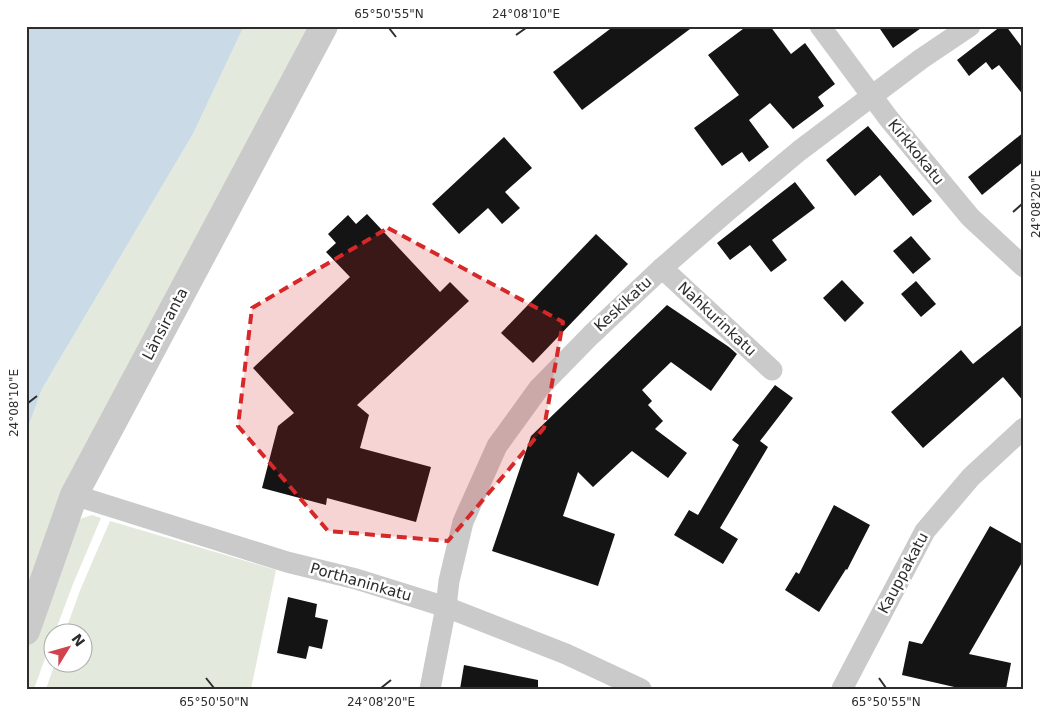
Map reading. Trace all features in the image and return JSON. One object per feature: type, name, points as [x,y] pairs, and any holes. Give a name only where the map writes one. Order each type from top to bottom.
[{"type":"street","name":"Länsiranta","points":[[26,632],[74,495],[324,26]]},
{"type":"street","name":"Kirkkokatu","points":[[820,26],[889,119],[970,217],[1024,267]]},
{"type":"street","name":"Keskikatu","points":[[430,689],[446,607],[449,581],[463,522],[497,446],[539,388],[591,335],[662,268],[799,151],[921,59],[970,26]]},
{"type":"street","name":"Nahkurinkatu","points":[[662,268],[772,370]]},
{"type":"street","name":"Kauppakatu","points":[[842,689],[925,531],[971,477],[1024,428]]},
{"type":"street","name":"Porthaninkatu","points":[[74,495],[287,562],[356,579],[446,607],[566,654],[641,689]]},
{"type":"highlighted area","points":[[388,228],[563,322],[544,428],[448,541],[328,531],[238,426],[252,308]]},
{"type":"shaded area","points":[[244,26],[316,26],[26,609],[26,433],[42,389],[193,134]]},
{"type":"shaded area","points":[[92,515],[101,518],[59,622],[42,622],[42,667],[34,689],[26,689],[26,653],[68,532],[78,520]]},
{"type":"shaded area","points":[[110,521],[276,570],[251,689],[46,689],[52,672],[92,672],[92,622],[69,622]]},
{"type":"water","points":[[26,26],[244,26],[193,134],[42,389],[26,433]]},
{"type":"building","points":[[614,26],[694,26],[582,110],[553,72]]},
{"type":"building","points":[[747,26],[770,26],[791,54],[805,43],[835,84],[818,97],[824,106],[793,129],[770,103],[749,120],[769,147],[749,162],[742,152],[722,166],[694,128],[739,95],[708,55]]},
{"type":"building","points":[[878,26],[924,26],[893,48]]},
{"type":"building","points":[[1001,26],[1006,26],[1024,50],[1024,96],[999,65],[992,70],[986,62],[969,76],[957,60]]},
{"type":"building","points":[[868,126],[932,201],[913,216],[880,175],[855,196],[826,160]]},
{"type":"building","points":[[1024,132],[1024,161],[982,195],[968,177]]},
{"type":"building","points":[[504,137],[532,168],[505,192],[520,208],[502,224],[488,208],[459,234],[432,204]]},
{"type":"building","points":[[795,182],[815,208],[772,240],[787,260],[771,272],[750,245],[730,260],[717,243]]},
{"type":"building","points":[[367,214],[440,292],[450,282],[469,301],[357,405],[369,415],[360,448],[431,467],[416,522],[327,498],[326,505],[262,488],[278,426],[294,413],[253,368],[350,277],[326,252],[336,243],[328,234],[348,215],[356,224]]},
{"type":"building","points":[[596,234],[628,264],[533,363],[501,333]]},
{"type":"building","points":[[911,236],[931,259],[913,274],[893,251]]},
{"type":"building","points":[[842,280],[864,303],[845,322],[823,298]]},
{"type":"building","points":[[916,281],[936,304],[921,317],[901,294]]},
{"type":"building","points":[[667,305],[737,354],[711,391],[671,362],[642,390],[652,401],[648,405],[663,421],[655,429],[687,453],[668,478],[632,451],[593,487],[578,472],[563,516],[615,534],[598,586],[492,551],[531,436]]},
{"type":"building","points":[[1024,323],[1024,402],[1003,377],[923,448],[891,412],[961,350],[973,364]]},
{"type":"building","points":[[775,385],[793,398],[760,441],[768,447],[720,528],[738,539],[723,564],[674,535],[689,510],[698,515],[739,445],[732,440]]},
{"type":"building","points":[[834,505],[870,525],[847,570],[819,612],[785,590],[796,572],[799,574]]},
{"type":"building","points":[[990,526],[1024,545],[1024,559],[969,654],[1011,663],[1006,689],[963,689],[902,675],[909,641],[922,644]]},
{"type":"building","points":[[288,597],[317,604],[315,617],[328,620],[322,649],[309,646],[306,659],[277,653]]},
{"type":"building","points":[[464,665],[538,680],[538,689],[460,689]]}]
